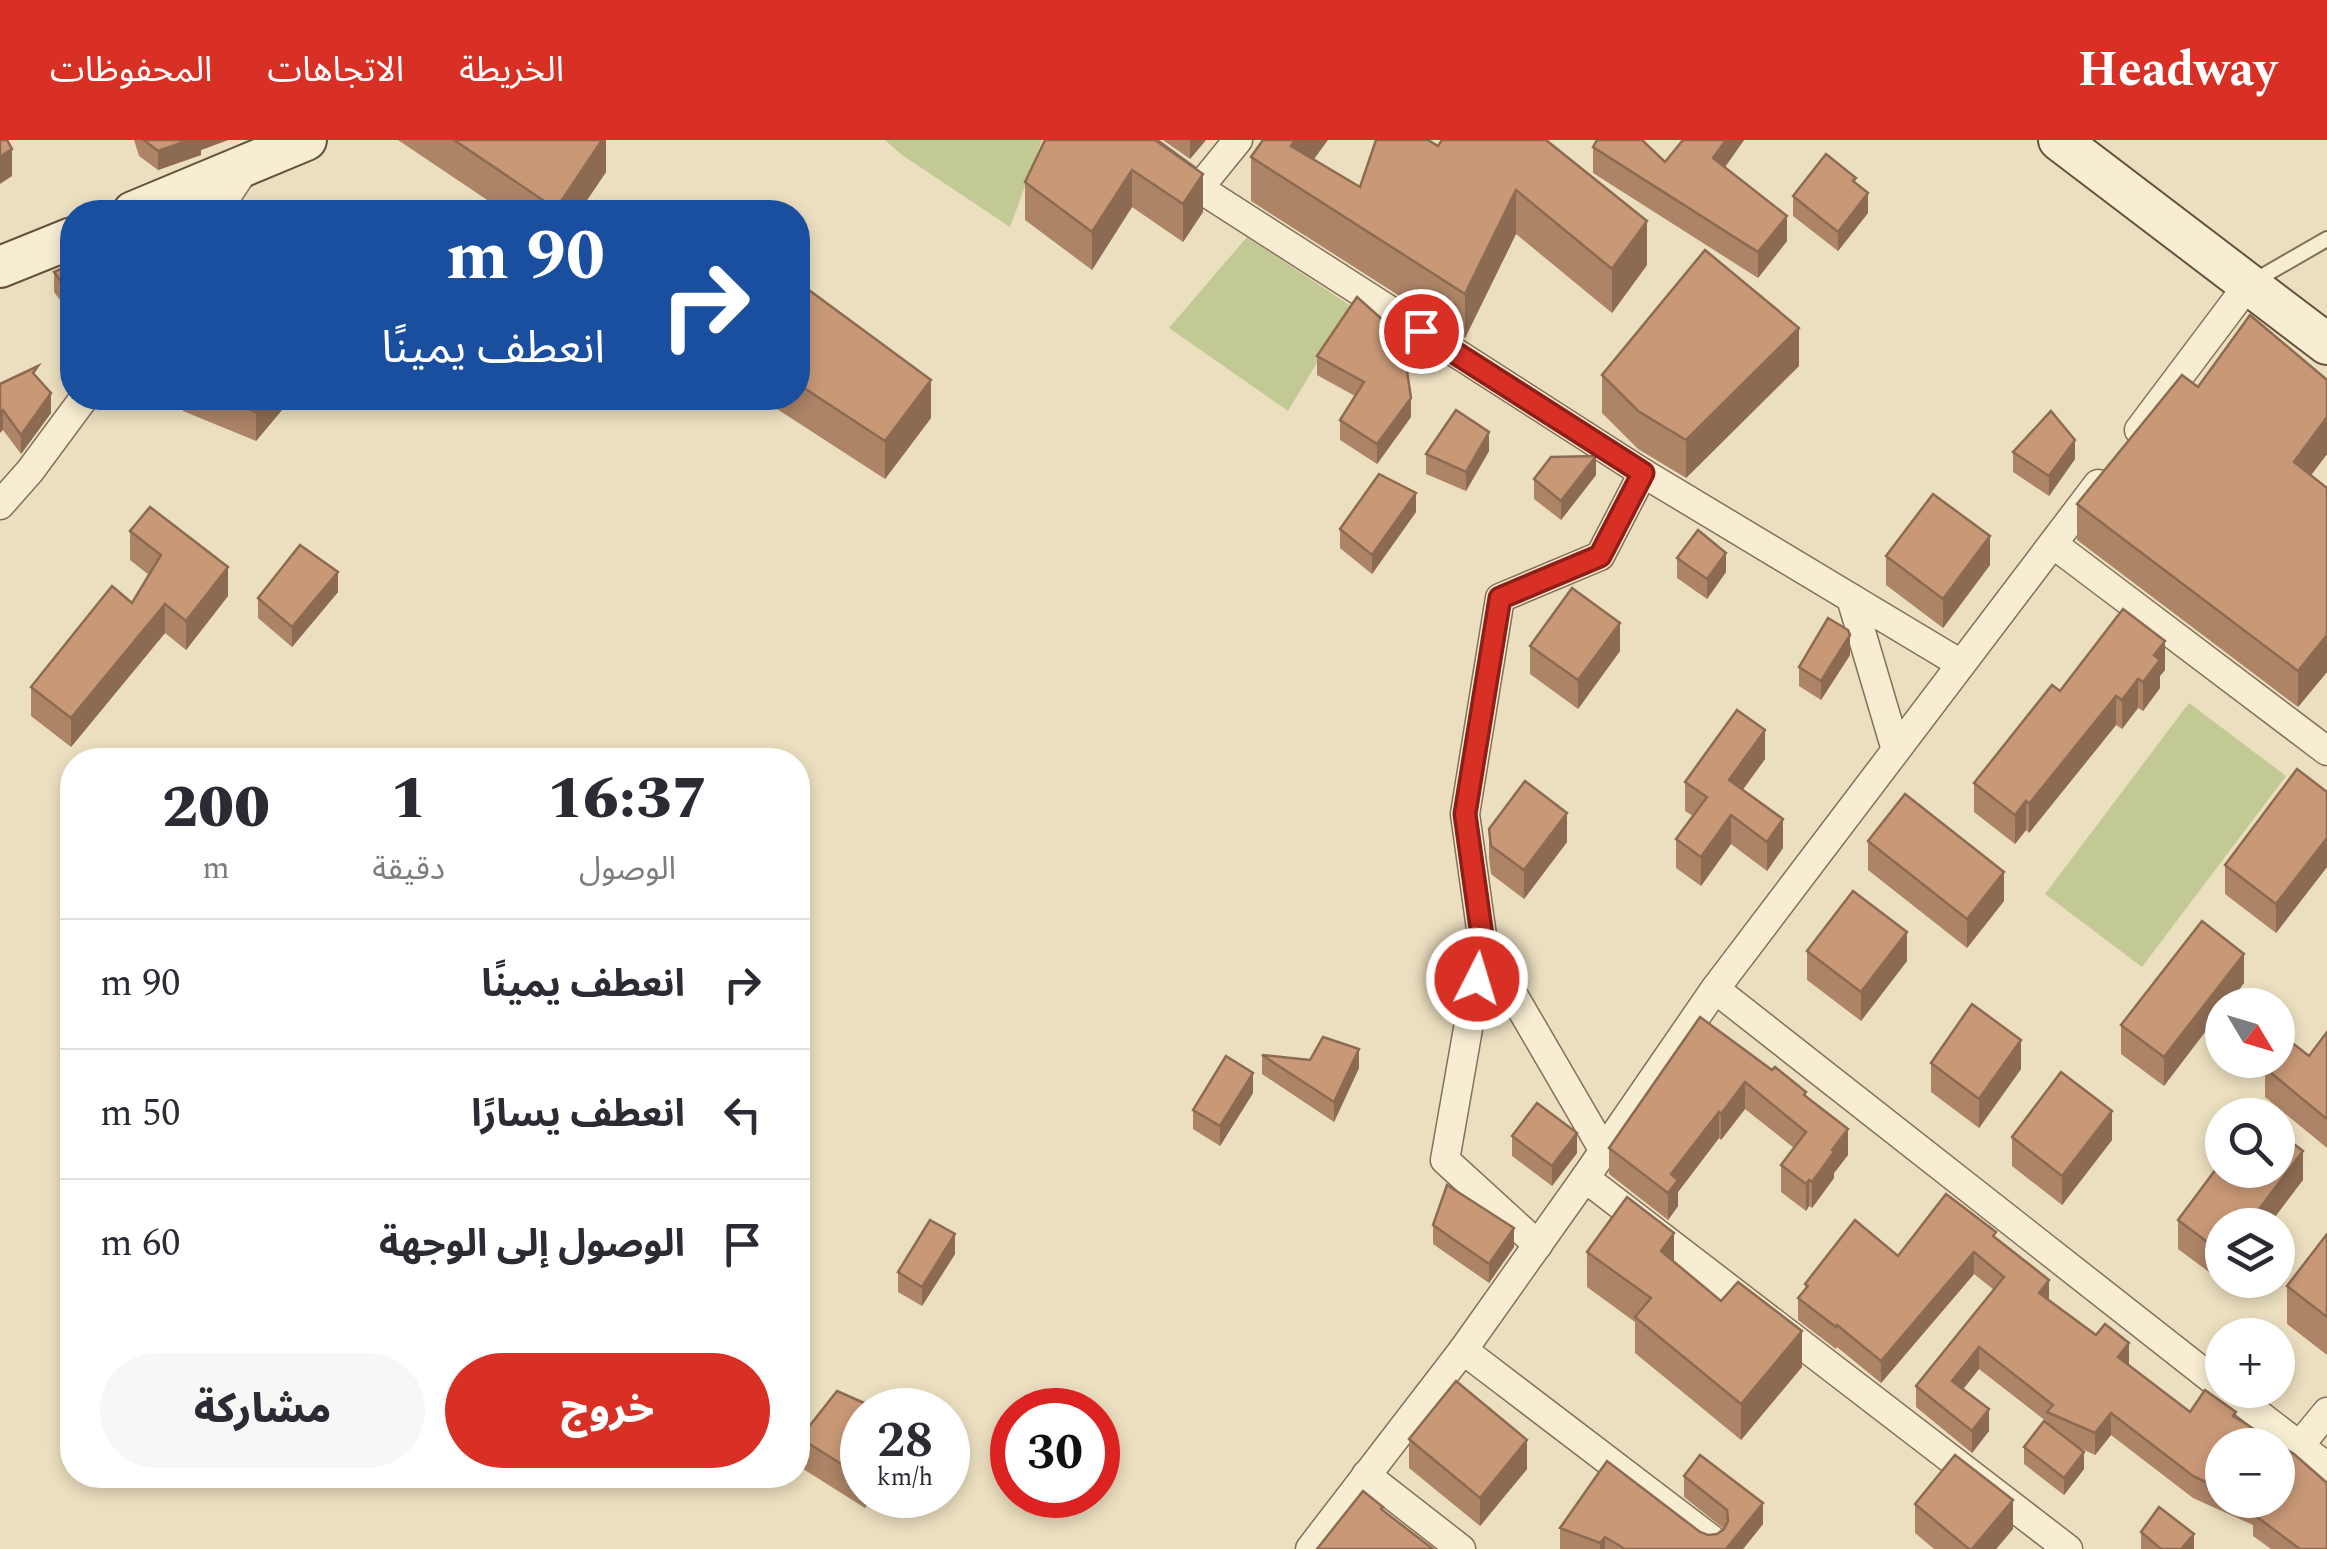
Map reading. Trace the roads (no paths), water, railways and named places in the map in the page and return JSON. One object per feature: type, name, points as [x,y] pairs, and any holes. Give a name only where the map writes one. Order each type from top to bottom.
[{"type":"street","points":[[162,200],[306,140]]},
{"type":"street","points":[[1133,140],[1199,188],[1643,473],[1961,664]]},
{"type":"street","points":[[1199,188],[1238,140]]},
{"type":"street","points":[[2058,140],[2327,344]]},
{"type":"street","points":[[224,200],[248,164]]},
{"type":"street","points":[[0,267],[60,243]]},
{"type":"street","points":[[1310,1549],[1464,1350],[1715,989],[2248,285]]},
{"type":"street","points":[[0,505],[75,410]]},
{"type":"street","points":[[1538,1246],[1445,1160],[1483,943],[1465,814],[1500,598],[1600,556],[1643,473]]},
{"type":"street","points":[[2053,544],[2327,751]]},
{"type":"street","points":[[1851,598],[1896,750]]},
{"type":"street","points":[[1483,943],[1604,1151]]},
{"type":"street","points":[[1715,989],[2205,1372]]},
{"type":"street","points":[[1585,1178],[2068,1549]]},
{"type":"street","points":[[1464,1350],[1712,1540]]},
{"type":"street","points":[[2251,1408],[2327,1467]]},
{"type":"street","points":[[2299,1446],[2327,1412]]},
{"type":"street","points":[[1366,1476],[1462,1549]]},
{"type":"lane","points":[[2248,285],[2327,238]]}]
